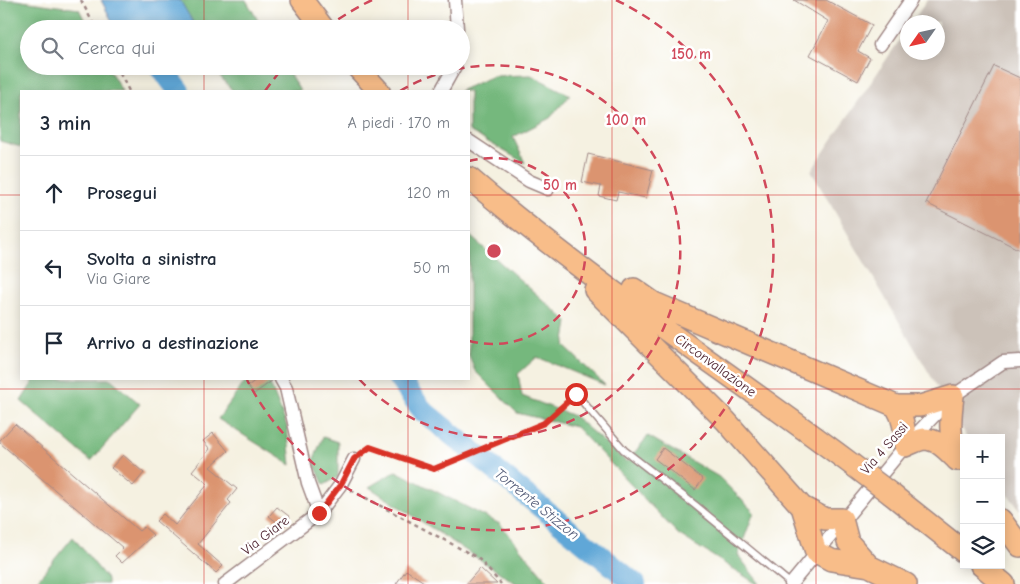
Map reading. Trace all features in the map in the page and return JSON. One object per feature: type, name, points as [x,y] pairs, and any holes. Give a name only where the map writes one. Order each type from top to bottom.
[{"type":"highway","points":[[302,0],[317,20]]},
{"type":"highway","points":[[364,75],[378,90]]},
{"type":"highway","name":"Circonvallazione","points":[[470,179],[556,249],[756,393],[891,494],[960,549]]},
{"type":"highway","points":[[869,566],[848,542],[842,519],[825,518],[802,507],[726,421],[588,284],[583,268],[604,269],[654,303],[896,406],[920,406],[953,396],[950,430],[951,442],[960,465]]},
{"type":"highway","points":[[896,406],[904,423],[904,446],[924,440],[935,442],[945,447],[960,465]]},
{"type":"highway","points":[[802,507],[816,552],[831,560],[869,566],[906,584]]},
{"type":"highway","points":[[1004,524],[1020,546]]},
{"type":"highway","points":[[985,569],[1004,584]]},
{"type":"street","points":[[455,0],[456,20]]},
{"type":"street","points":[[880,45],[910,0]]},
{"type":"street","points":[[442,90],[451,75]]},
{"type":"street","points":[[470,142],[529,182],[548,189]]},
{"type":"street","name":"Via 4 Sassi","points":[[791,584],[842,519],[904,446],[953,396],[1002,362],[1020,361]]},
{"type":"street","points":[[282,380],[286,388],[308,483],[319,513]]},
{"type":"street","name":"Via Giare","points":[[225,584],[319,513],[341,484],[354,459]]},
{"type":"lane","points":[[576,394],[624,450],[695,505],[791,584]]},
{"type":"path","points":[[81,0],[91,20]]},
{"type":"path","points":[[121,75],[128,90]]},
{"type":"path","points":[[354,459],[370,447],[434,469],[544,423],[576,394]]},
{"type":"path","points":[[341,484],[478,558],[501,584]]},
{"type":"shaded area","points":[[927,0],[1020,0],[1020,510],[1005,491],[1005,434],[965,434],[811,171],[900,39],[900,60],[945,60],[945,15],[917,15]]},
{"type":"green space","points":[[0,0],[15,0],[79,9],[84,20],[20,20],[20,75],[112,75],[121,90],[20,90],[20,147],[0,141]]},
{"type":"green space","points":[[176,0],[246,0],[258,20],[186,20]]},
{"type":"green space","points":[[219,75],[290,75],[299,90],[232,90]]},
{"type":"green space","points":[[531,75],[570,95],[550,118],[513,137],[525,163],[470,132],[470,90],[461,90],[493,76]]},
{"type":"green space","points":[[470,236],[568,322],[564,346],[605,385],[537,357],[518,374],[522,396],[574,416],[627,462],[648,436],[719,477],[754,512],[738,555],[760,584],[757,584],[678,534],[576,427],[517,413],[475,371],[470,358]]},
{"type":"green space","points":[[34,380],[112,380],[140,404],[91,461],[21,401]]},
{"type":"green space","points":[[246,380],[268,380],[287,426],[291,465],[218,419]]},
{"type":"green space","points":[[323,437],[338,442],[338,477],[324,485],[313,461]]},
{"type":"green space","points":[[396,471],[500,524],[550,584],[517,584],[369,487]]},
{"type":"green space","points":[[73,537],[107,579],[107,584],[34,584]]},
{"type":"water","points":[[101,0],[180,0],[192,20],[111,20]]},
{"type":"building","points":[[794,0],[826,0],[872,25],[858,51],[870,58],[858,81],[810,55],[828,21]]},
{"type":"building","points":[[994,66],[1020,78],[1020,250],[926,203]]},
{"type":"building","points":[[588,154],[653,170],[646,198],[618,192],[616,200],[599,196],[601,186],[582,182]]},
{"type":"building","points":[[256,380],[273,380],[254,394],[248,386]]},
{"type":"building","points":[[15,424],[139,531],[144,527],[153,535],[122,563],[115,556],[123,548],[0,443],[0,440]]},
{"type":"building","points":[[213,433],[228,451],[210,467],[237,489],[228,500],[231,503],[198,544],[223,566],[216,573],[156,521],[163,514],[175,525],[208,484],[192,471],[210,449],[203,441]]},
{"type":"building","points":[[663,448],[703,479],[695,490],[655,459]]},
{"type":"building","points":[[123,455],[144,473],[133,486],[111,468]]},
{"type":"building","points":[[277,507],[290,517],[283,527],[269,516]]},
{"type":"building","points":[[480,568],[497,584],[466,584]]},
{"type":"building","points":[[406,570],[427,584],[396,584]]},
{"type":"waterway","name":"Torrente Stizzon","points":[[167,75],[178,90]]},
{"type":"waterway","name":"Torrente Stizzon","points":[[400,380],[423,411],[635,584]]},
{"type":"route","points":[[319,513],[341,484],[354,459],[370,447],[434,469],[544,423],[576,394]]}]
